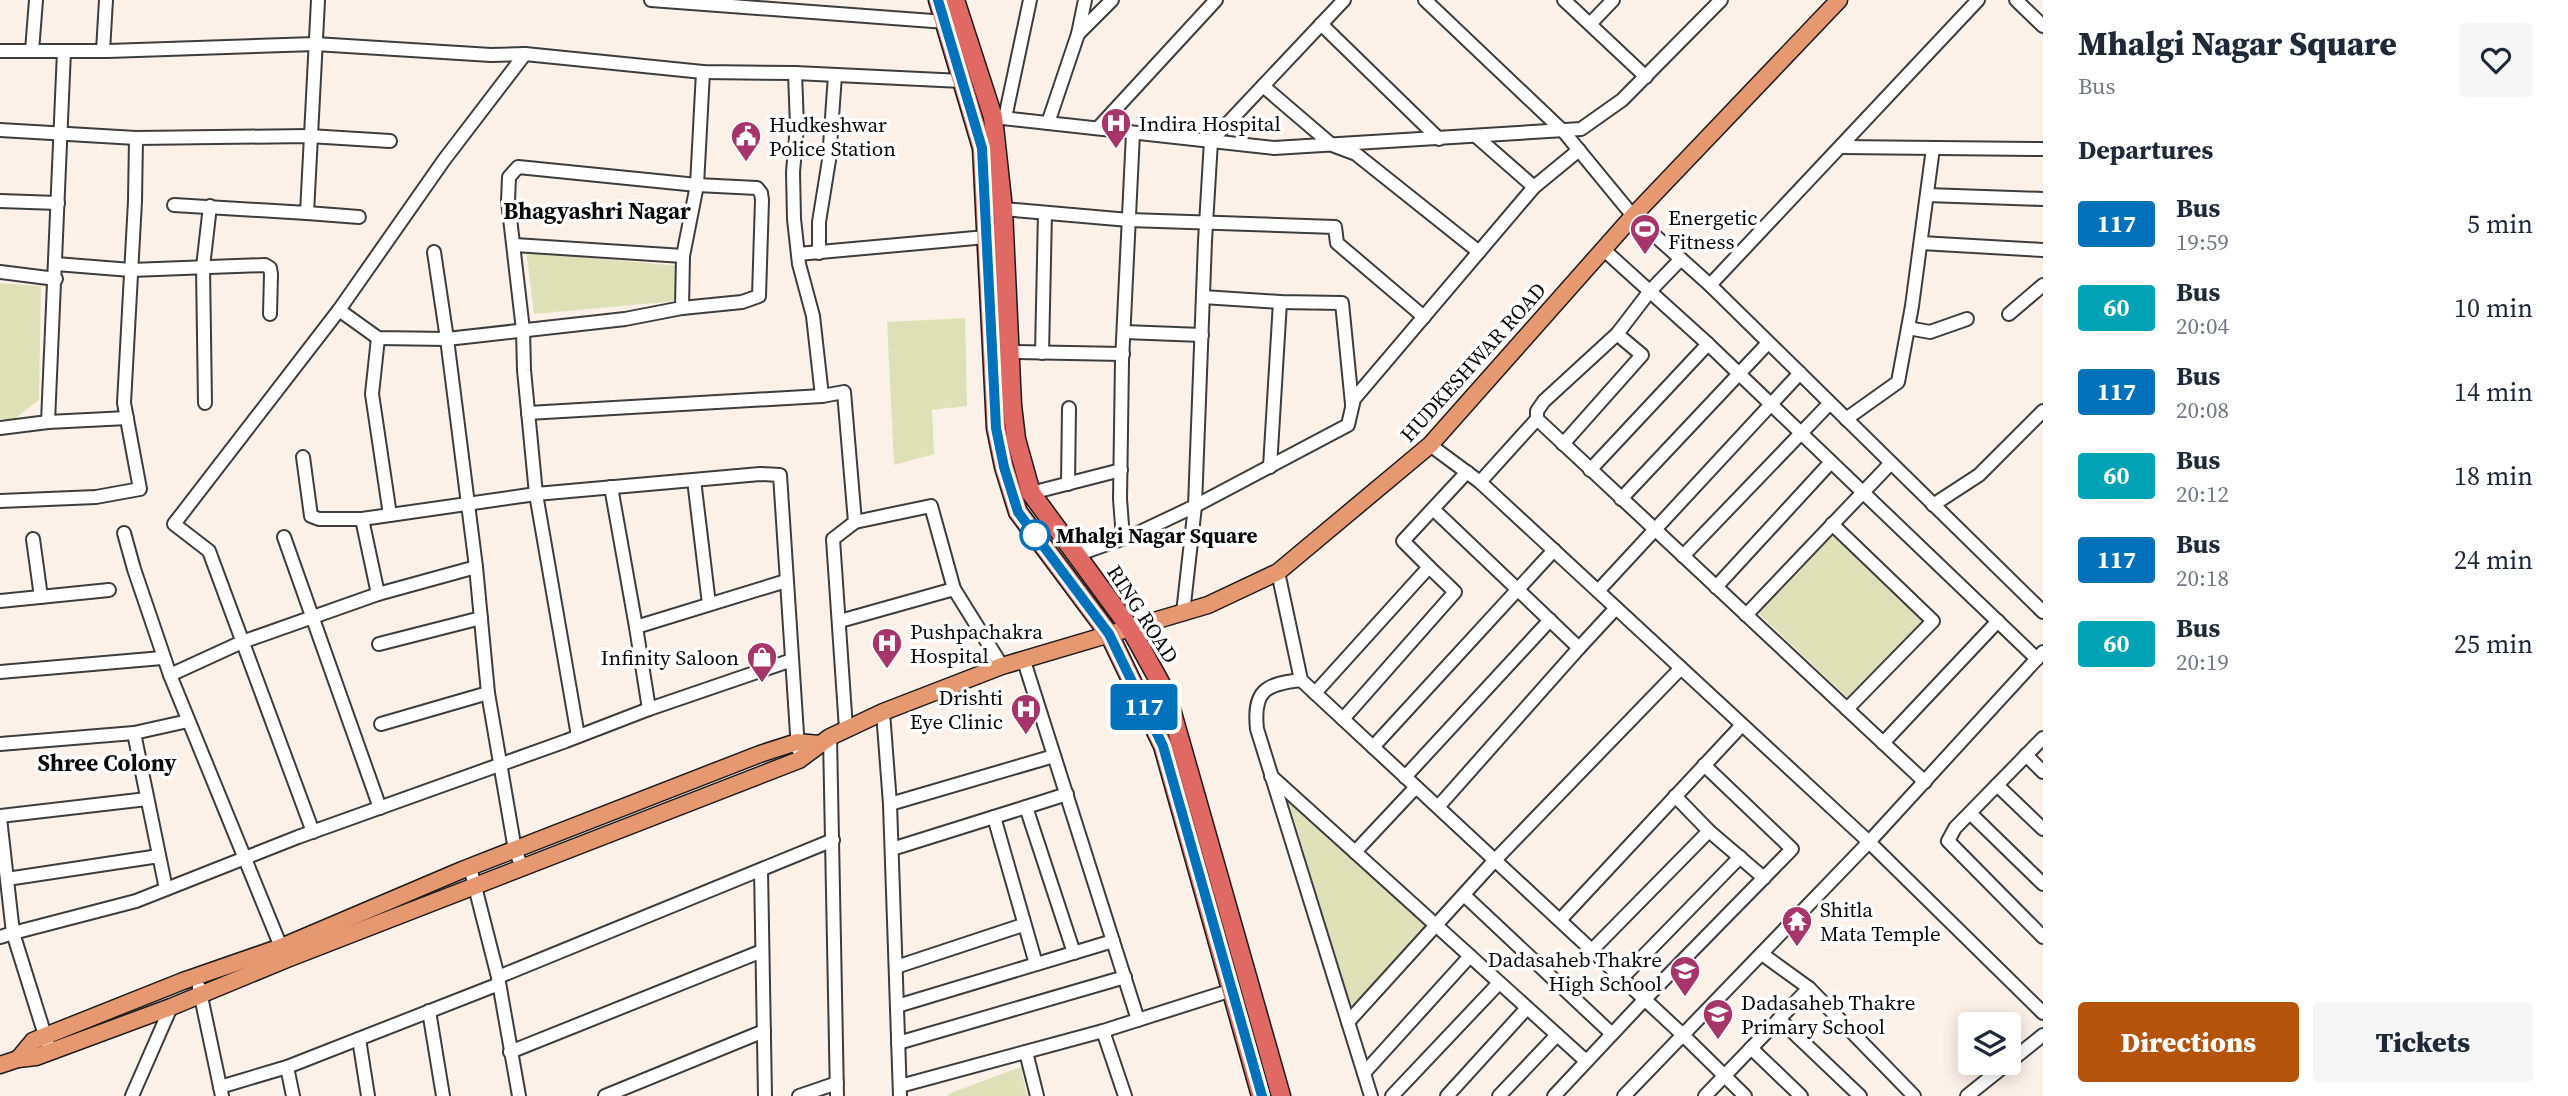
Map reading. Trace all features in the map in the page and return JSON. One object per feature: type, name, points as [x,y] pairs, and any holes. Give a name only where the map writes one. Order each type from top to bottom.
[{"type":"highway","name":"RING ROAD","points":[[938,0],[982,148],[996,428],[1004,467],[1018,512],[1109,634],[1163,746],[1262,1096]]},
{"type":"highway","name":"RING ROAD","points":[[955,0],[995,112],[1016,439],[1031,493],[1130,628],[1167,695],[1282,1096]]},
{"type":"main road","name":"HUDKESHWAR ROAD","points":[[47,1044],[171,1007],[799,760],[825,740],[846,729],[1002,666],[1208,605],[1278,572],[1430,445],[1633,216],[1839,0]]},
{"type":"main road","points":[[968,102],[995,112]]},
{"type":"main road","points":[[0,1065],[18,1059],[33,1041],[47,1044],[195,977],[281,947],[470,867],[713,771],[797,742],[825,740]]},
{"type":"street","points":[[32,51],[36,0]]},
{"type":"street","points":[[103,51],[106,0]]},
{"type":"street","points":[[307,213],[318,0]]},
{"type":"street","points":[[651,0],[946,22]]},
{"type":"street","points":[[1030,0],[995,112],[1048,123],[1274,148],[1581,130],[1622,100],[1721,0]]},
{"type":"street","points":[[1048,123],[1078,34],[1085,0]]},
{"type":"street","points":[[1078,34],[1112,0]]},
{"type":"street","points":[[1098,128],[1216,0]]},
{"type":"street","points":[[1183,613],[1195,506],[1211,141],[1344,0]]},
{"type":"street","points":[[1425,0],[1564,132],[1633,216],[1710,285],[2043,612]]},
{"type":"street","points":[[1564,0],[1646,77]]},
{"type":"street","points":[[1590,24],[1613,0]]},
{"type":"street","points":[[1710,285],[1978,0]]},
{"type":"street","points":[[2016,0],[2043,26]]},
{"type":"street","points":[[2033,16],[2043,5]]},
{"type":"street","points":[[1321,24],[1440,139]]},
{"type":"street","points":[[0,51],[103,51],[315,44],[491,55],[524,54],[703,72],[795,73],[962,81]]},
{"type":"street","points":[[48,422],[64,51]]},
{"type":"street","points":[[313,832],[209,551],[174,524],[339,310],[444,160],[524,54]]},
{"type":"street","points":[[682,307],[684,256],[696,185],[703,72]]},
{"type":"street","points":[[795,73],[797,126],[793,172],[798,254],[813,316],[822,396]]},
{"type":"street","points":[[819,253],[819,222],[830,160],[835,75]]},
{"type":"street","points":[[1263,86],[1332,145],[1356,153],[1479,252]]},
{"type":"street","points":[[0,130],[136,138],[309,136],[390,141]]},
{"type":"street","points":[[1124,538],[1121,470],[1123,354],[1133,133]]},
{"type":"street","points":[[1477,137],[1534,187]]},
{"type":"street","points":[[0,501],[96,497],[140,489],[124,403],[136,138]]},
{"type":"street","points":[[1841,146],[2043,149]]},
{"type":"street","points":[[1846,419],[1898,382],[1934,148]]},
{"type":"street","points":[[1076,555],[1124,538],[1195,506],[1348,425],[1354,399],[1534,187],[1579,150]]},
{"type":"street","points":[[339,310],[378,338],[447,338],[523,330],[625,319],[682,307],[742,302],[759,296],[761,193],[757,188],[696,185],[518,167],[509,177],[508,201],[515,245],[523,330],[528,413],[536,494],[578,736]]},
{"type":"street","points":[[1927,195],[2043,199]]},
{"type":"street","points":[[0,201],[58,204]]},
{"type":"street","points":[[174,205],[359,217]]},
{"type":"street","points":[[205,403],[203,267],[210,206]]},
{"type":"street","points":[[1003,209],[1129,220],[1335,227],[1337,243],[1424,317]]},
{"type":"street","points":[[1042,353],[1045,213]]},
{"type":"street","points":[[798,254],[986,237]]},
{"type":"street","points":[[1921,243],[2043,250]]},
{"type":"street","points":[[515,245],[684,256]]},
{"type":"street","points":[[1603,249],[1772,404],[1998,621],[2040,656],[1869,842],[1624,1096]]},
{"type":"street","points":[[434,252],[476,567],[488,693],[515,850],[522,867]]},
{"type":"street","points":[[1480,482],[1536,419],[1537,411],[1544,401],[1617,334],[1650,291],[1681,259]]},
{"type":"street","points":[[56,264],[131,270],[265,265],[270,268],[270,314]]},
{"type":"street","points":[[0,272],[55,279]]},
{"type":"street","points":[[2009,314],[2043,285]]},
{"type":"street","points":[[1203,297],[1342,303],[1352,407]]},
{"type":"street","points":[[1270,467],[1280,302]]},
{"type":"street","points":[[1908,328],[1930,332],[1967,318]]},
{"type":"street","points":[[1124,332],[1202,335]]},
{"type":"street","points":[[1563,444],[1642,355],[1617,334]]},
{"type":"street","points":[[378,338],[372,394],[390,515]]},
{"type":"street","points":[[1621,499],[1768,343]]},
{"type":"street","points":[[1590,470],[1708,344]]},
{"type":"street","points":[[1009,352],[1123,354]]},
{"type":"street","points":[[1598,591],[1800,373]]},
{"type":"street","points":[[528,413],[822,396],[844,392],[855,522]]},
{"type":"street","points":[[1683,556],[1830,403]]},
{"type":"street","points":[[1068,484],[1069,408]]},
{"type":"street","points":[[1934,505],[1979,475],[2043,411]]},
{"type":"street","points":[[0,428],[48,422],[127,418]]},
{"type":"street","points":[[1536,419],[1925,782]]},
{"type":"street","points":[[1430,445],[1480,482],[1554,550],[1869,842],[2043,1013]]},
{"type":"street","points":[[303,457],[312,516],[318,519],[362,519],[536,494],[760,474],[780,475],[799,760]]},
{"type":"street","points":[[1716,587],[1831,461]]},
{"type":"street","points":[[1746,615],[1891,463]]},
{"type":"street","points":[[1031,493],[1121,470]]},
{"type":"street","points":[[1343,719],[1455,593],[1403,541],[1467,472]]},
{"type":"street","points":[[694,480],[709,604]]},
{"type":"street","points":[[611,487],[649,709]]},
{"type":"street","points":[[846,729],[833,539],[855,522],[931,506],[954,589],[1002,666]]},
{"type":"street","points":[[1433,509],[1579,648]]},
{"type":"street","points":[[362,519],[378,594]]},
{"type":"street","points":[[1832,524],[1933,621],[1847,709]]},
{"type":"street","points":[[124,533],[162,658],[281,947]]},
{"type":"street","points":[[284,537],[380,807]]},
{"type":"street","points":[[33,539],[41,597]]},
{"type":"street","points":[[1373,747],[1554,550]]},
{"type":"street","points":[[1315,693],[1429,566]]},
{"type":"street","points":[[170,675],[242,642],[378,594],[476,567]]},
{"type":"street","points":[[1278,572],[1301,680],[1684,1035],[1745,1096]]},
{"type":"street","points":[[636,626],[786,581]]},
{"type":"street","points":[[840,621],[954,589]]},
{"type":"street","points":[[0,601],[109,590]]},
{"type":"street","points":[[1438,807],[1616,608]]},
{"type":"street","points":[[379,644],[481,618]]},
{"type":"street","points":[[1405,776],[1550,620]]},
{"type":"street","points":[[1883,743],[1998,621]]},
{"type":"street","points":[[0,672],[162,658]]},
{"type":"street","points":[[0,937],[136,901],[380,807],[792,660]]},
{"type":"street","points":[[1024,661],[1138,1020]]},
{"type":"street","points":[[1348,1022],[1495,860],[1681,668]]},
{"type":"street","points":[[1301,680],[1282,682],[1258,698],[1255,706],[1256,729],[1371,1096]]},
{"type":"street","points":[[382,724],[488,693]]},
{"type":"street","points":[[883,712],[890,804],[900,1091],[1232,990]]},
{"type":"street","points":[[0,744],[134,733],[188,721]]},
{"type":"street","points":[[1560,920],[1742,725]]},
{"type":"street","points":[[134,733],[166,889]]},
{"type":"street","points":[[2043,738],[1955,828],[1948,841],[2043,937]]},
{"type":"street","points":[[799,1096],[837,1089],[833,840],[825,740]]},
{"type":"street","points":[[2026,755],[2043,772]]},
{"type":"street","points":[[890,804],[1055,756]]},
{"type":"street","points":[[1554,1096],[1792,849],[1704,765]]},
{"type":"street","points":[[1271,776],[1586,1061]]},
{"type":"street","points":[[1997,785],[2043,830]]},
{"type":"street","points":[[1355,852],[1416,787]]},
{"type":"street","points":[[892,849],[1067,794]]},
{"type":"street","points":[[1675,796],[1709,831],[1764,878]]},
{"type":"street","points":[[47,1044],[13,933],[0,817],[147,799]]},
{"type":"street","points":[[1026,807],[1074,953]]},
{"type":"street","points":[[1970,813],[2043,884]]},
{"type":"street","points":[[994,817],[1036,964]]},
{"type":"street","points":[[1592,950],[1709,831]]},
{"type":"street","points":[[195,977],[221,1091],[429,1012],[552,953],[833,840]]},
{"type":"street","points":[[7,879],[159,856]]},
{"type":"street","points":[[1622,978],[1740,857]]},
{"type":"street","points":[[470,867],[498,981],[519,1096]]},
{"type":"street","points":[[761,870],[765,1096]]},
{"type":"street","points":[[1464,895],[1612,1034]]},
{"type":"street","points":[[896,967],[1023,925]]},
{"type":"street","points":[[897,1006],[1113,941]]},
{"type":"street","points":[[510,1052],[762,951]]},
{"type":"street","points":[[1762,954],[1810,988],[1914,1096]]},
{"type":"street","points":[[1364,1073],[1470,957]]},
{"type":"street","points":[[898,1043],[1125,977]]},
{"type":"street","points":[[1392,1096],[1499,983]]},
{"type":"street","points":[[1705,1096],[1810,988]]},
{"type":"street","points":[[132,1096],[171,1007]]},
{"type":"street","points":[[1447,1096],[1527,1008]]},
{"type":"street","points":[[429,1012],[443,1096]]},
{"type":"street","points":[[1779,1019],[1860,1096]]},
{"type":"street","points":[[606,1096],[764,1031]]},
{"type":"street","points":[[1103,1031],[1125,1096]]},
{"type":"street","points":[[1499,1096],[1556,1035]]},
{"type":"street","points":[[1967,1096],[2043,1035]]},
{"type":"street","points":[[359,1039],[368,1096]]},
{"type":"street","points":[[1751,1048],[1801,1096]]},
{"type":"street","points":[[1026,1052],[1037,1096]]},
{"type":"street","points":[[287,1067],[293,1096]]},
{"type":"green space","points":[[526,249],[680,266],[676,301],[534,314]]},
{"type":"green space","points":[[0,283],[41,286],[39,400],[14,419],[0,419]]},
{"type":"green space","points":[[965,318],[967,406],[932,410],[934,454],[894,465],[887,322]]},
{"type":"green space","points":[[1833,534],[1924,620],[1849,699],[1758,613]]},
{"type":"green space","points":[[1287,796],[1427,927],[1351,1009]]},
{"type":"green space","points":[[1021,1067],[1027,1096],[948,1096],[948,1094]]},
{"type":"bus line","name":"117","points":[[938,0],[982,148],[996,428],[1004,467],[1018,512],[1109,634],[1163,746],[1262,1096]]},
{"type":"place","name":"Indira Hospital","points":[[1116,150]]},
{"type":"place","name":"Hudkeshwar Police Station","points":[[746,163]]},
{"type":"place","name":"Energetic Fitness","points":[[1645,256]]},
{"type":"place","name":"Mhalgi Nagar Square","points":[[1035,535]]},
{"type":"place","name":"Pushpachakra Hospital","points":[[887,670]]},
{"type":"place","name":"Infinity Saloon","points":[[762,684]]},
{"type":"place","name":"Drishti Eye Clinic","points":[[1026,736]]},
{"type":"place","name":"Shitla Mata Temple","points":[[1797,948]]},
{"type":"place","name":"Dadasaheb Thakre High School","points":[[1685,998]]},
{"type":"place","name":"Dadasaheb Thakre Primary School","points":[[1718,1041]]},
{"type":"district","name":"Bhagyashri Nagar","points":[[597,211]]},
{"type":"district","name":"Shree Colony","points":[[107,763]]}]
